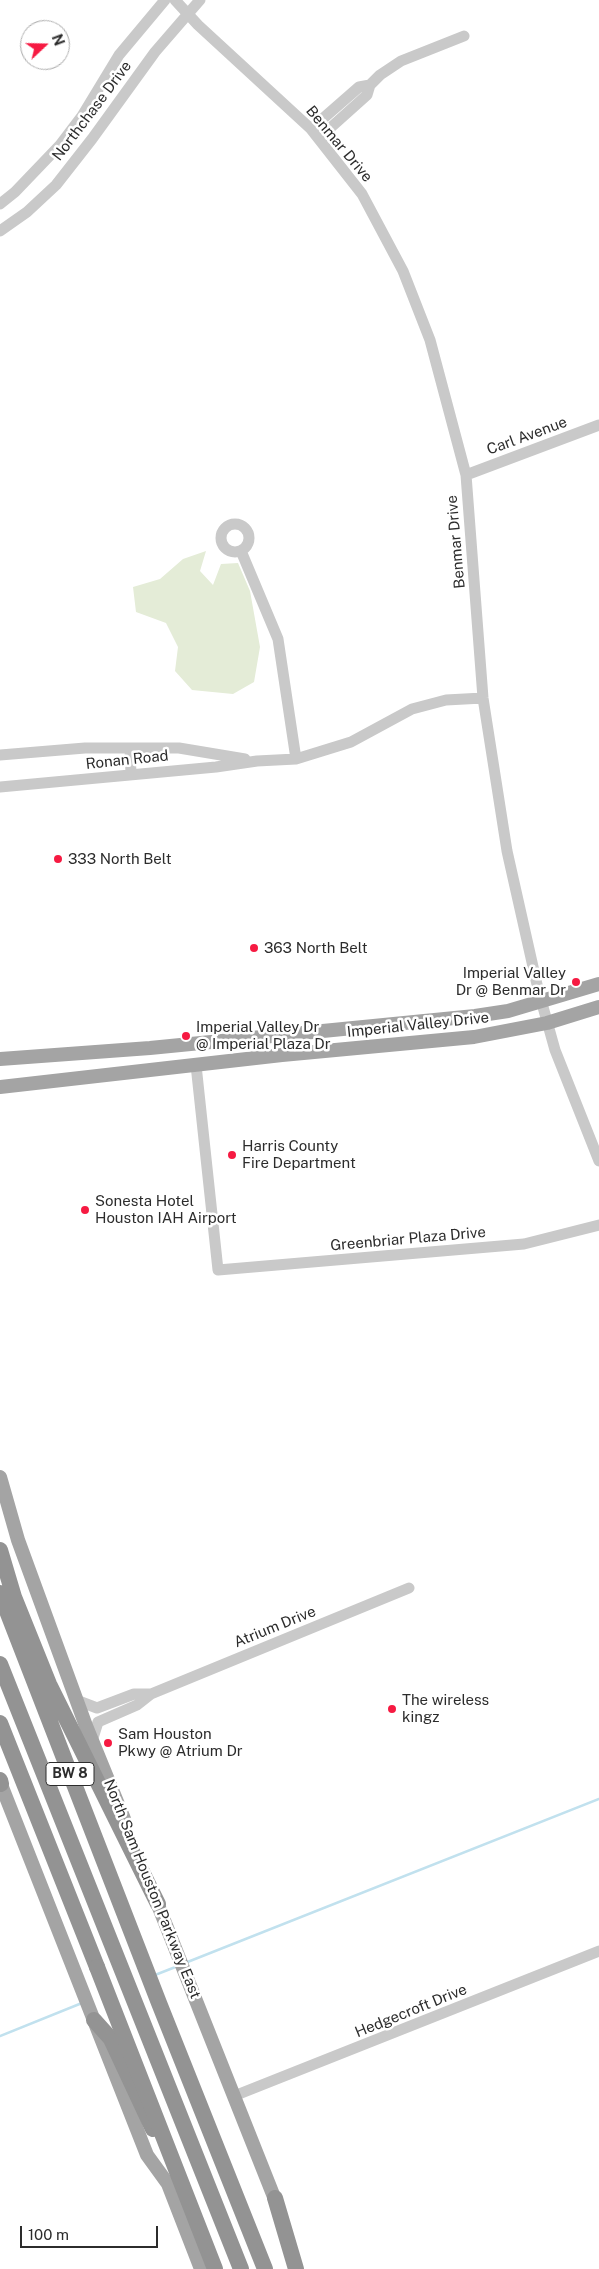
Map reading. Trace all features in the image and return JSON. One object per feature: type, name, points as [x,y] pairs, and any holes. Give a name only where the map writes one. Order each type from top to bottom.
[{"type":"highway","points":[[0,1550],[14,1597],[49,1684],[158,1904]]},
{"type":"highway","name":"BW 8","points":[[0,1593],[159,2003],[265,2269]]},
{"type":"highway","name":"BW 8","points":[[0,1664],[240,2269]]},
{"type":"highway","points":[[0,1723],[216,2269]]},
{"type":"highway","points":[[94,2020],[111,2039],[216,2269]]},
{"type":"highway","points":[[275,2198],[296,2269]]},
{"type":"main road","name":"Imperial Valley Drive","points":[[0,1060],[150,1048],[458,1018],[508,1011],[599,984]]},
{"type":"main road","name":"Imperial Valley Drive","points":[[0,1087],[300,1054],[441,1042],[489,1035],[547,1023],[599,1007]]},
{"type":"main road","points":[[150,1048],[152,1070]]},
{"type":"main road","name":"North Sam Houston Parkway East","points":[[0,1477],[18,1540],[76,1700],[303,2269]]},
{"type":"main road","points":[[0,1782],[147,2155],[168,2184],[201,2269]]},
{"type":"street","name":"Northchase Drive","points":[[0,204],[15,192],[60,145],[82,116],[119,55],[165,0]]},
{"type":"street","name":"Benmar Drive","points":[[175,0],[315,133],[362,194],[403,271],[430,340],[466,475],[483,698],[507,851],[541,1002],[555,1050],[599,1161]]},
{"type":"street","name":"Northchase Drive","points":[[0,231],[27,212],[56,185],[155,52],[187,12],[200,0]]},
{"type":"street","points":[[315,133],[367,95],[370,85],[380,75],[401,61],[464,36]]},
{"type":"street","points":[[82,116],[98,131]]},
{"type":"street","name":"Carl Avenue","points":[[466,475],[599,425]]},
{"type":"street","points":[[242,551],[278,639],[296,759]]},
{"type":"street","name":"Ronan Road","points":[[0,787],[257,761],[296,759],[351,742],[412,710],[446,700],[483,698]]},
{"type":"street","name":"Ronan Road","points":[[0,755],[85,748],[179,748],[257,761]]},
{"type":"street","points":[[130,748],[131,775]]},
{"type":"street","name":"Greenbriar Plaza Drive","points":[[196,1065],[218,1270],[524,1244],[599,1225]]},
{"type":"street","name":"Atrium Drive","points":[[92,1741],[98,1722],[137,1705],[151,1694],[409,1588]]},
{"type":"street","name":"Atrium Drive","points":[[76,1700],[97,1708],[134,1694],[151,1694]]},
{"type":"street","name":"Hedgecroft Drive","points":[[234,2096],[599,1951]]},
{"type":"green space","points":[[206,551],[200,571],[213,585],[221,564],[238,563],[250,591],[260,647],[254,682],[233,694],[192,690],[175,671],[178,647],[166,623],[136,612],[133,587],[160,579],[183,559]]},
{"type":"waterway","points":[[185,1963],[599,1799]]},
{"type":"waterway","points":[[155,1975],[178,1966]]},
{"type":"waterway","points":[[0,2036],[82,2003]]},
{"type":"place","name":"333 North Belt","points":[[58,859]]},
{"type":"place","name":"363 North Belt","points":[[254,948]]},
{"type":"place","name":"Imperial Valley Dr @ Benmar Dr","points":[[576,982]]},
{"type":"place","name":"Imperial Valley Dr @ Imperial Plaza Dr","points":[[186,1036]]},
{"type":"place","name":"Harris County Fire Department","points":[[232,1155]]},
{"type":"place","name":"Sonesta Hotel Houston IAH Airport","points":[[85,1210]]},
{"type":"place","name":"The wireless kingz","points":[[392,1709]]},
{"type":"place","name":"Sam Houston Pkwy @ Atrium Dr","points":[[108,1743]]}]
